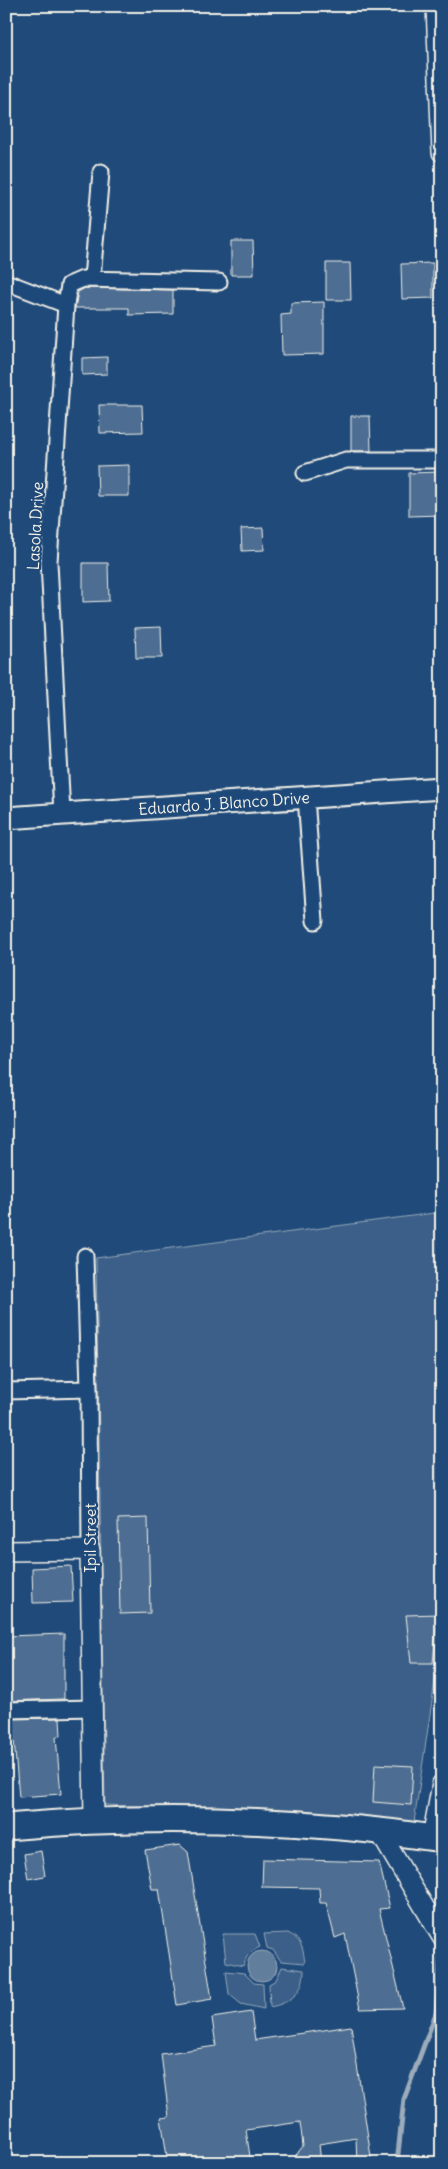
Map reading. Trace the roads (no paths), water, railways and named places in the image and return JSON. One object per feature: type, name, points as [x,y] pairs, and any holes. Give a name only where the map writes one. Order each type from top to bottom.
[{"type":"highway","points":[[6,1827],[148,1818],[226,1819],[379,1831],[437,1839]]},
{"type":"main road","name":"Eduardo J. Blanco Drive","points":[[6,818],[442,788]]},
{"type":"street","points":[[436,6],[442,152]]},
{"type":"street","points":[[101,172],[92,279],[219,282]]},
{"type":"street","name":"Lasola Drive","points":[[62,814],[49,562],[66,305],[69,285],[83,279],[92,279]]},
{"type":"street","points":[[6,282],[66,305]]},
{"type":"street","points":[[305,473],[338,461],[354,459],[442,460]]},
{"type":"street","points":[[306,797],[315,921]]},
{"type":"street","name":"Ipil Street","points":[[85,1256],[89,1389],[94,1820]]},
{"type":"street","points":[[6,1391],[89,1389]]},
{"type":"street","points":[[6,1551],[90,1550]]},
{"type":"street","points":[[6,1710],[93,1708]]},
{"type":"street","points":[[437,1839],[442,1784]]},
{"type":"street","points":[[379,1831],[442,1937]]},
{"type":"waterway","points":[[397,2163],[404,2099],[436,2013],[441,1951]]}]
